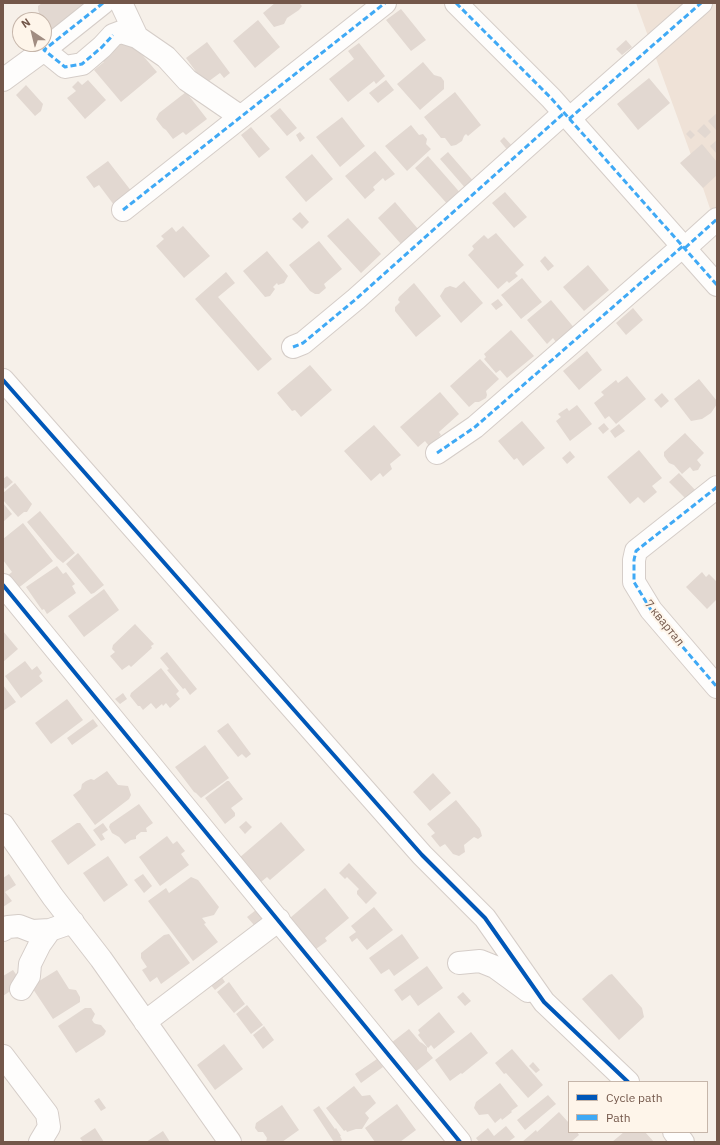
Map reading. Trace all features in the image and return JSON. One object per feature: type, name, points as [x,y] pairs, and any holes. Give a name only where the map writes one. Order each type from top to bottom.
[{"type":"street","points":[[52,44],[103,3]]},
{"type":"street","points":[[121,3],[137,37]]},
{"type":"street","points":[[123,210],[385,3]]},
{"type":"street","points":[[456,3],[551,98],[717,285]]},
{"type":"street","points":[[293,347],[303,343],[356,299],[700,3]]},
{"type":"street","points":[[46,52],[65,67],[82,64],[102,47],[113,35],[121,32],[137,37],[166,56],[187,80],[241,117]]},
{"type":"street","points":[[3,80],[41,52]]},
{"type":"street","points":[[437,453],[475,427],[717,219]]},
{"type":"street","points":[[3,380],[422,855],[485,918],[544,1002]]},
{"type":"street","name":"7 квартал","points":[[717,487],[636,551],[634,560],[634,582],[651,610],[717,687]]},
{"type":"street","points":[[3,585],[460,1142]]},
{"type":"street","points":[[3,825],[101,959],[230,1142]]},
{"type":"street","points":[[145,1022],[279,920]]},
{"type":"street","points":[[3,930],[8,927],[19,926],[32,931],[50,930],[73,922]]},
{"type":"street","points":[[21,989],[29,976],[30,964],[40,944],[50,930]]},
{"type":"street","points":[[459,963],[488,959],[496,954],[502,942]]},
{"type":"street","points":[[480,961],[495,967],[544,1002],[627,1081]]},
{"type":"street","points":[[3,1056],[47,1114],[49,1127],[40,1142]]},
{"type":"street","points":[[675,1133],[683,1142]]},
{"type":"shaded area","points":[[636,3],[717,3],[717,229],[703,188]]},
{"type":"building","points":[[42,3],[97,3],[53,30],[52,12],[39,12],[38,6]]},
{"type":"building","points":[[275,3],[299,3],[302,6],[299,10],[287,18],[284,24],[274,27],[263,13]]},
{"type":"building","points":[[401,9],[426,40],[411,51],[386,20]]},
{"type":"building","points":[[258,20],[280,47],[255,68],[233,41]]},
{"type":"building","points":[[126,36],[157,72],[121,102],[94,70],[104,62],[100,58]]},
{"type":"building","points":[[626,40],[632,47],[622,55],[616,49]]},
{"type":"building","points":[[207,42],[230,73],[224,78],[220,73],[205,84],[186,58]]},
{"type":"building","points":[[359,43],[385,76],[376,84],[374,81],[348,102],[329,79],[354,59],[348,51]]},
{"type":"building","points":[[423,62],[434,75],[441,77],[444,81],[444,89],[420,110],[397,84]]},
{"type":"building","points":[[649,78],[670,103],[638,130],[617,104]]},
{"type":"building","points":[[88,80],[106,100],[85,119],[67,98],[76,91],[72,87],[78,81],[82,85]]},
{"type":"building","points":[[386,80],[394,90],[378,103],[369,93]]},
{"type":"building","points":[[26,85],[43,104],[41,111],[35,116],[16,95]]},
{"type":"building","points":[[186,92],[207,119],[186,135],[183,132],[173,139],[156,119],[159,113]]},
{"type":"building","points":[[455,92],[481,125],[468,136],[466,134],[462,141],[451,146],[445,138],[441,138],[424,117]]},
{"type":"building","points":[[280,108],[297,128],[287,136],[270,116]]},
{"type":"building","points":[[717,113],[717,131],[708,121]]},
{"type":"building","points":[[342,117],[365,146],[340,167],[316,137]]},
{"type":"building","points":[[704,124],[711,132],[705,138],[697,131]]},
{"type":"building","points":[[411,125],[419,135],[423,134],[427,139],[426,144],[431,149],[407,171],[385,146]]},
{"type":"building","points":[[251,127],[270,149],[259,158],[241,135]]},
{"type":"building","points":[[690,130],[695,135],[691,139],[686,134]]},
{"type":"building","points":[[300,132],[305,138],[300,142],[296,135]]},
{"type":"building","points":[[504,137],[514,148],[509,152],[500,141]]},
{"type":"building","points":[[717,140],[717,154],[710,146]]},
{"type":"building","points":[[702,144],[717,162],[717,175],[703,188],[680,163]]},
{"type":"building","points":[[375,151],[395,174],[385,181],[383,178],[373,187],[375,190],[365,199],[345,176]]},
{"type":"building","points":[[448,152],[475,183],[467,190],[440,159]]},
{"type":"building","points":[[312,154],[333,179],[306,202],[285,177]]},
{"type":"building","points":[[428,156],[463,196],[450,207],[415,168]]},
{"type":"building","points":[[108,161],[132,192],[114,205],[99,185],[94,188],[86,177]]},
{"type":"building","points":[[505,192],[527,217],[514,228],[492,203]]},
{"type":"building","points":[[395,202],[418,229],[401,244],[378,218]]},
{"type":"building","points":[[300,212],[309,222],[302,229],[292,219]]},
{"type":"building","points":[[348,218],[381,254],[361,273],[327,236]]},
{"type":"building","points":[[183,226],[210,256],[184,278],[156,246],[164,239],[161,236],[172,227],[176,232]]},
{"type":"building","points":[[496,233],[524,265],[515,273],[518,276],[509,283],[507,281],[498,289],[468,255],[474,249],[472,246],[484,235],[488,239]]},
{"type":"building","points":[[319,241],[342,269],[324,284],[326,288],[319,294],[315,294],[310,291],[289,265]]},
{"type":"building","points":[[267,251],[288,276],[284,283],[278,285],[277,283],[273,287],[275,289],[270,296],[265,297],[243,271]]},
{"type":"building","points":[[545,256],[554,266],[548,271],[540,261]]},
{"type":"building","points":[[588,265],[609,290],[584,311],[563,287]]},
{"type":"building","points":[[226,272],[235,283],[218,297],[272,359],[258,371],[195,299]]},
{"type":"building","points":[[522,278],[542,302],[521,319],[501,295]]},
{"type":"building","points":[[464,281],[483,303],[461,323],[440,296],[445,288],[450,286],[456,288]]},
{"type":"building","points":[[414,283],[441,316],[416,337],[395,311],[395,307],[400,302],[398,300],[399,297]]},
{"type":"building","points":[[498,299],[503,305],[496,310],[491,304]]},
{"type":"building","points":[[551,300],[576,330],[558,345],[553,338],[547,344],[527,320]]},
{"type":"building","points":[[633,308],[643,320],[626,335],[616,323]]},
{"type":"building","points":[[511,330],[534,356],[507,378],[500,370],[496,373],[484,359],[486,357],[484,354]]},
{"type":"building","points":[[587,351],[602,370],[579,390],[563,371]]},
{"type":"building","points":[[480,359],[499,379],[486,391],[486,398],[479,402],[475,402],[469,407],[450,386]]},
{"type":"building","points":[[310,365],[332,390],[301,417],[295,410],[292,411],[277,393]]},
{"type":"building","points":[[627,376],[646,399],[616,424],[609,416],[605,419],[594,403],[604,395],[601,392],[616,380],[618,383]]},
{"type":"building","points":[[699,379],[717,401],[717,404],[711,413],[702,419],[691,421],[674,399]]},
{"type":"building","points":[[440,392],[459,414],[439,432],[441,435],[429,446],[425,441],[418,447],[400,427]]},
{"type":"building","points":[[662,393],[669,401],[661,408],[654,400]]},
{"type":"building","points":[[577,405],[592,424],[570,441],[556,421],[561,417],[558,414],[567,408],[569,411]]},
{"type":"building","points":[[522,421],[545,448],[523,466],[517,458],[514,460],[498,441]]},
{"type":"building","points":[[604,423],[609,429],[603,434],[598,428]]},
{"type":"building","points":[[619,424],[625,431],[615,438],[610,431]]},
{"type":"building","points":[[374,425],[401,455],[390,464],[392,469],[383,477],[380,473],[371,481],[344,451]]},
{"type":"building","points":[[685,433],[704,453],[697,460],[701,465],[698,470],[693,471],[690,467],[682,474],[674,465],[669,463],[664,456],[664,452]]},
{"type":"building","points":[[639,450],[662,478],[652,486],[657,492],[644,503],[638,497],[630,504],[607,477]]},
{"type":"building","points":[[570,451],[575,457],[567,464],[562,458]]},
{"type":"building","points":[[679,473],[698,493],[689,502],[669,482]]},
{"type":"building","points":[[7,476],[13,482],[5,489],[3,486],[3,479]]},
{"type":"building","points":[[15,483],[32,504],[27,512],[24,512],[18,517],[3,500],[3,493]]},
{"type":"building","points":[[3,503],[12,514],[3,522]]},
{"type":"building","points":[[40,511],[75,553],[63,563],[57,558],[27,522]]},
{"type":"building","points":[[23,523],[53,561],[17,589],[7,576],[12,572],[3,560],[3,539]]},
{"type":"building","points":[[78,553],[104,585],[94,593],[91,594],[66,564]]},
{"type":"building","points":[[57,566],[63,574],[66,572],[75,584],[72,586],[76,593],[47,614],[44,609],[42,610],[26,587]]},
{"type":"building","points":[[702,572],[706,577],[709,574],[717,582],[717,599],[707,609],[686,587]]},
{"type":"building","points":[[104,589],[119,610],[84,637],[68,616]]},
{"type":"building","points":[[135,624],[154,644],[151,646],[152,648],[131,667],[129,665],[122,670],[110,656],[115,652],[112,649],[113,645]]},
{"type":"building","points":[[3,631],[18,649],[3,662]]},
{"type":"building","points":[[167,652],[197,689],[190,695],[167,670],[169,669],[160,658]]},
{"type":"building","points":[[25,661],[32,670],[37,666],[42,673],[39,676],[43,681],[21,698],[5,676]]},
{"type":"building","points":[[161,668],[179,691],[176,694],[180,699],[170,708],[166,703],[163,706],[162,704],[156,709],[151,703],[143,710],[130,696],[131,693]]},
{"type":"building","points":[[3,685],[16,702],[3,711]]},
{"type":"building","points":[[123,693],[127,699],[120,704],[115,699]]},
{"type":"building","points":[[67,699],[83,720],[51,744],[35,723]]},
{"type":"building","points":[[93,719],[98,726],[72,745],[67,738]]},
{"type":"building","points":[[228,723],[251,754],[246,758],[242,754],[238,757],[217,731]]},
{"type":"building","points":[[205,745],[229,778],[201,798],[194,792],[175,767]]},
{"type":"building","points":[[107,771],[118,785],[128,786],[131,795],[129,799],[95,825],[73,795],[81,789],[82,784],[86,781],[91,779],[94,780]]},
{"type":"building","points":[[433,773],[451,793],[430,811],[413,792]]},
{"type":"building","points":[[229,781],[243,799],[231,808],[235,813],[235,816],[225,824],[205,798]]},
{"type":"building","points":[[456,800],[480,829],[482,836],[478,839],[474,837],[464,845],[465,852],[459,856],[453,854],[445,844],[440,847],[431,836],[435,833],[427,824]]},
{"type":"building","points":[[139,804],[153,823],[146,828],[147,832],[141,832],[136,836],[136,839],[125,844],[119,837],[112,833],[109,827],[110,824]]},
{"type":"building","points":[[246,821],[252,827],[245,834],[239,827]]},
{"type":"building","points":[[281,822],[305,850],[270,880],[267,877],[261,882],[239,858]]},
{"type":"building","points":[[77,823],[80,823],[96,845],[68,865],[51,841]]},
{"type":"building","points":[[103,823],[108,830],[102,834],[105,839],[101,841],[93,830]]},
{"type":"building","points":[[167,836],[173,844],[177,841],[185,851],[181,854],[189,865],[160,886],[139,857]]},
{"type":"building","points":[[108,856],[128,885],[104,902],[83,873]]},
{"type":"building","points":[[349,863],[377,893],[366,904],[357,894],[359,889],[347,877],[345,879],[339,873]]},
{"type":"building","points":[[9,874],[16,885],[5,892],[12,901],[3,907],[3,878]]},
{"type":"building","points":[[143,874],[152,886],[144,893],[134,880]]},
{"type":"building","points":[[191,877],[198,880],[219,907],[214,915],[202,918],[206,923],[204,924],[218,942],[193,961],[148,901],[166,888],[169,893]]},
{"type":"building","points":[[325,888],[349,918],[325,938],[327,941],[316,949],[290,918]]},
{"type":"building","points":[[374,907],[393,930],[367,950],[357,938],[352,942],[349,937],[356,932],[351,926]]},
{"type":"building","points":[[256,910],[262,918],[254,925],[247,917]]},
{"type":"building","points":[[169,934],[190,963],[161,984],[157,977],[150,982],[142,970],[147,967],[141,958],[141,953],[164,935]]},
{"type":"building","points":[[402,934],[419,958],[394,976],[389,969],[381,974],[369,958]]},
{"type":"building","points":[[427,966],[443,988],[418,1006],[410,995],[402,1001],[394,990]]},
{"type":"building","points":[[13,970],[22,983],[3,996],[3,976]]},
{"type":"building","points":[[57,970],[69,989],[76,990],[80,997],[80,1002],[53,1019],[31,986]]},
{"type":"building","points":[[612,974],[642,1008],[644,1017],[619,1040],[582,999]]},
{"type":"building","points":[[221,976],[225,982],[215,990],[210,984]]},
{"type":"building","points":[[229,982],[245,1004],[234,1013],[217,992]]},
{"type":"building","points":[[463,992],[471,1001],[465,1006],[457,997]]},
{"type":"building","points":[[247,1005],[263,1025],[251,1034],[236,1014]]},
{"type":"building","points":[[85,1008],[91,1008],[95,1014],[92,1020],[94,1023],[101,1025],[106,1031],[104,1035],[76,1053],[58,1026]]},
{"type":"building","points":[[439,1012],[455,1032],[434,1049],[431,1045],[428,1048],[418,1035],[420,1033],[418,1030]]},
{"type":"building","points":[[264,1026],[274,1040],[263,1049],[253,1035]]},
{"type":"building","points":[[409,1029],[420,1042],[427,1047],[427,1051],[433,1058],[414,1073],[391,1043]]},
{"type":"building","points":[[471,1032],[488,1053],[462,1074],[461,1073],[450,1081],[435,1060]]},
{"type":"building","points":[[224,1044],[243,1069],[215,1090],[197,1065]]},
{"type":"building","points":[[512,1049],[543,1085],[528,1098],[495,1063]]},
{"type":"building","points":[[377,1059],[383,1067],[361,1083],[355,1074]]},
{"type":"building","points":[[533,1062],[540,1070],[536,1073],[529,1066]]},
{"type":"building","points":[[500,1083],[518,1106],[502,1120],[501,1118],[495,1123],[488,1114],[479,1115],[474,1108],[476,1102]]},
{"type":"building","points":[[354,1086],[362,1096],[370,1095],[376,1103],[365,1113],[369,1118],[362,1129],[347,1132],[346,1130],[344,1131],[326,1108]]},
{"type":"building","points":[[548,1095],[556,1104],[525,1130],[517,1120]]},
{"type":"building","points":[[99,1098],[106,1108],[101,1111],[94,1101]]},
{"type":"building","points":[[397,1104],[416,1130],[400,1142],[375,1142],[365,1128]]},
{"type":"building","points":[[282,1105],[299,1130],[282,1142],[266,1142],[267,1138],[263,1132],[258,1132],[255,1128],[256,1123]]},
{"type":"building","points":[[319,1106],[341,1136],[342,1140],[340,1142],[334,1142],[313,1110]]},
{"type":"building","points":[[559,1112],[568,1122],[568,1133],[578,1133],[579,1135],[571,1142],[522,1142],[536,1130],[537,1132]]},
{"type":"building","points":[[506,1126],[515,1137],[508,1142],[479,1142],[476,1138],[488,1128],[494,1136]]},
{"type":"building","points":[[95,1128],[104,1142],[83,1142],[80,1138]]},
{"type":"building","points":[[163,1131],[170,1142],[146,1142]]},
{"type":"building","points":[[623,1133],[646,1133],[654,1142],[612,1142]]},
{"type":"marked path","points":[[103,3],[44,50],[65,67],[82,64],[102,47],[113,35]]},
{"type":"marked path","points":[[123,210],[385,3]]},
{"type":"marked path","points":[[456,3],[551,98],[717,285]]},
{"type":"marked path","points":[[569,119],[701,3]]},
{"type":"marked path","points":[[293,347],[303,343],[356,299],[564,113]]},
{"type":"marked path","points":[[685,248],[717,219]]},
{"type":"marked path","points":[[437,453],[475,427],[683,246]]},
{"type":"marked path","points":[[717,487],[636,551],[634,560],[634,582],[651,610],[717,687]]},
{"type":"cycle path","points":[[3,380],[422,855],[485,918],[544,1002],[627,1081]]},
{"type":"cycle path","points":[[3,585],[460,1142]]}]
